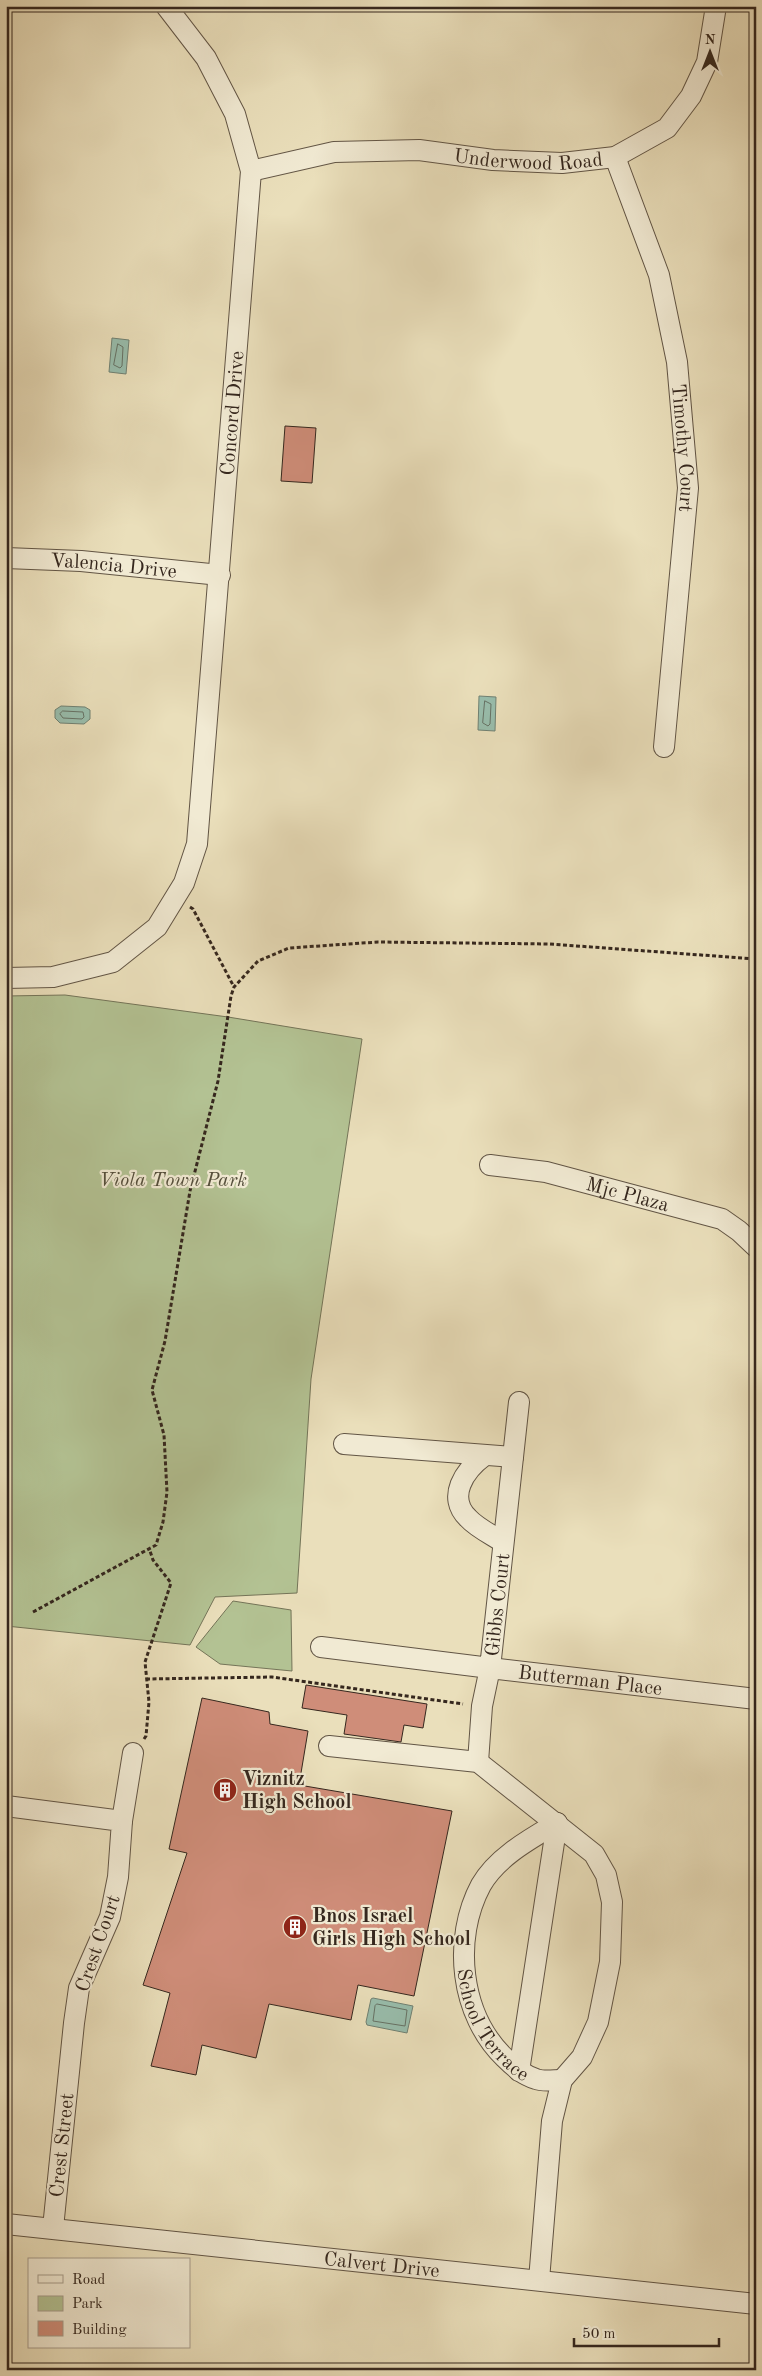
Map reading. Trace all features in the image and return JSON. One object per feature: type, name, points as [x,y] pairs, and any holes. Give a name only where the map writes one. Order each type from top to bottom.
[{"type":"street","name":"Concord Drive","points":[[6,978],[53,977],[113,962],[157,927],[184,883],[197,844],[251,171],[235,114],[206,58],[166,6]]},
{"type":"street","name":"Underwood Road","points":[[251,171],[334,152],[419,150],[492,160],[562,163],[615,157],[666,128],[691,96],[707,62],[716,6]]},
{"type":"street","name":"Timothy Court","points":[[615,157],[659,275],[677,362],[688,488],[664,747]]},
{"type":"street","name":"Valencia Drive","points":[[6,558],[81,560],[220,575]]},
{"type":"street","name":"Mjc Plaza","points":[[490,1165],[546,1172],[722,1220],[739,1231],[756,1247]]},
{"type":"street","name":"Gibbs Court","points":[[321,1647],[490,1668],[519,1402]]},
{"type":"street","points":[[344,1444],[513,1457]]},
{"type":"street","points":[[484,1456],[467,1469],[461,1481],[459,1493],[461,1508],[467,1518],[504,1542]]},
{"type":"street","name":"Butterman Place","points":[[478,1762],[482,1706],[490,1668],[756,1699]]},
{"type":"street","points":[[329,1746],[478,1762]]},
{"type":"street","points":[[6,1806],[122,1821],[133,1753]]},
{"type":"street","name":"School Terrace","points":[[478,1762],[594,1854],[606,1874],[612,1902],[610,1962],[598,2022],[582,2057],[562,2080],[552,2122],[539,2280]]},
{"type":"street","name":"Crest Court","points":[[70,2062],[79,1988],[110,1917],[118,1877],[122,1821]]},
{"type":"street","points":[[519,2071],[557,1823]]},
{"type":"street","name":"School Terrace","points":[[557,1823],[512,1850],[482,1884],[471,1908],[463,1965],[469,1994],[479,2023],[494,2048],[519,2071],[538,2080],[562,2080]]},
{"type":"street","name":"Crest Street","points":[[52,2228],[70,2062]]},
{"type":"street","name":"Calvert Drive","points":[[6,2224],[756,2304]]},
{"type":"path","points":[[175,897],[193,909],[234,987]]},
{"type":"path","points":[[33,1612],[156,1545],[164,1522],[167,1492],[164,1436],[152,1390],[166,1332],[190,1191],[218,1081],[234,987],[258,961],[289,948],[378,942],[550,944],[756,959]]},
{"type":"path","points":[[133,1753],[146,1736],[149,1702],[145,1662],[171,1583],[153,1560],[149,1548]]},
{"type":"path","points":[[146,1679],[272,1677],[482,1706]]},
{"type":"green space","name":"Viola Town Park","points":[[65,995],[228,1017],[362,1039],[311,1379],[297,1593],[215,1597],[190,1645],[6,1626],[6,996]]},
{"type":"green space","points":[[233,1601],[291,1610],[292,1671],[220,1664],[196,1647]]},
{"type":"water","points":[[112,338],[129,340],[126,374],[109,372]]},
{"type":"water","points":[[479,696],[496,697],[495,731],[478,730]]},
{"type":"water","points":[[61,706],[85,707],[90,710],[90,719],[84,724],[60,723],[55,718],[55,710]]},
{"type":"water","points":[[371,1999],[413,2006],[407,2033],[367,2025]]},
{"type":"building","points":[[285,426],[316,428],[312,483],[281,481]]},
{"type":"building","points":[[306,1685],[427,1704],[423,1728],[404,1725],[401,1742],[344,1734],[347,1715],[302,1708]]},
{"type":"building","name":"Bnos Israel Girls High School","points":[[202,1698],[269,1712],[270,1724],[308,1731],[299,1785],[452,1811],[414,1996],[358,1985],[351,2020],[269,2004],[256,2058],[202,2045],[196,2075],[151,2066],[170,1993],[143,1985],[187,1853],[169,1849]]},
{"type":"place","name":"Viznitz High School","points":[[225,1790]]},
{"type":"place","name":"Bnos Israel Girls High School","points":[[295,1927]]}]
